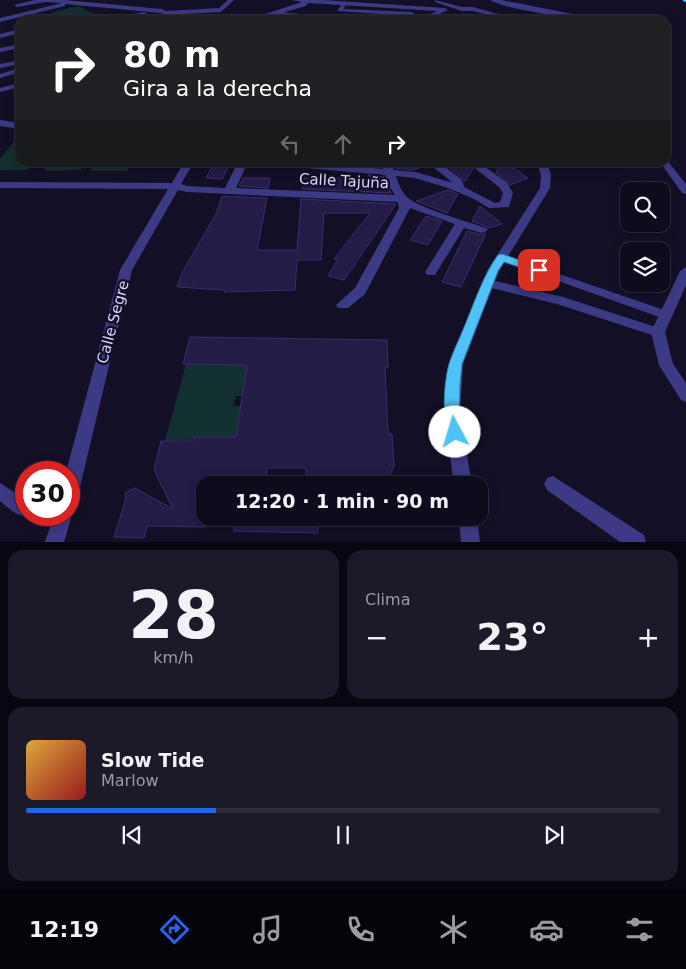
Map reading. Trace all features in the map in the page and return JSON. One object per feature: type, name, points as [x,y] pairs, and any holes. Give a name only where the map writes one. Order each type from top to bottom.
[{"type":"street","points":[[11,0],[29,14]]},
{"type":"street","points":[[18,5],[45,0],[131,8],[164,12],[170,15]]},
{"type":"street","points":[[295,0],[447,8],[496,15]]},
{"type":"street","points":[[268,15],[304,4],[306,0]]},
{"type":"street","points":[[395,6],[400,0]]},
{"type":"street","points":[[433,0],[441,1],[447,8]]},
{"type":"street","points":[[461,0],[471,12]]},
{"type":"street","points":[[493,0],[569,15]]},
{"type":"street","points":[[131,8],[141,1]]},
{"type":"street","points":[[24,15],[71,2]]},
{"type":"street","points":[[432,15],[447,8]]},
{"type":"street","points":[[136,15],[164,12]]},
{"type":"street","points":[[3,19],[15,27]]},
{"type":"street","points":[[0,36],[15,32]]},
{"type":"street","points":[[0,50],[15,47]]},
{"type":"street","points":[[0,66],[15,63]]},
{"type":"street","points":[[0,76],[15,72]]},
{"type":"street","points":[[0,90],[15,86]]},
{"type":"street","points":[[0,123],[15,125]]},
{"type":"street","name":"Calle Segre","points":[[78,461],[126,270],[186,167]]},
{"type":"street","points":[[229,191],[241,167]]},
{"type":"street","points":[[388,167],[459,189],[493,206],[500,207],[507,204],[508,193],[503,185],[479,167]]},
{"type":"street","points":[[343,305],[360,291],[405,208],[403,199],[394,184],[388,167]]},
{"type":"street","points":[[438,167],[458,182],[459,189]]},
{"type":"street","points":[[462,476],[452,414],[453,384],[460,350],[487,284],[544,188],[546,176],[543,167]]},
{"type":"street","points":[[669,167],[686,191]]},
{"type":"street","name":"Calle Tajuña","points":[[0,185],[174,186],[229,191],[403,199],[416,207],[482,230]]},
{"type":"street","points":[[431,272],[461,223]]},
{"type":"street","points":[[686,271],[658,332],[666,365],[686,396]]},
{"type":"street","points":[[553,484],[637,542]]},
{"type":"street","points":[[0,491],[15,502]]},
{"type":"street","points":[[54,542],[59,526]]},
{"type":"street","points":[[469,526],[472,542]]},
{"type":"lane","points":[[164,12],[220,10],[231,0]]},
{"type":"lane","points":[[346,2],[339,10],[412,14]]},
{"type":"lane","points":[[279,12],[288,15]]},
{"type":"lane","points":[[502,257],[666,315]]},
{"type":"lane","points":[[487,284],[559,300],[658,332]]},
{"type":"green space","points":[[79,6],[95,15],[56,15],[51,12]]},
{"type":"green space","points":[[15,140],[15,167],[30,167],[28,170],[0,170],[0,159]]},
{"type":"green space","points":[[47,167],[83,167],[81,170],[44,171]]},
{"type":"green space","points":[[92,167],[128,167],[127,171],[90,171]]},
{"type":"green space","points":[[186,364],[247,365],[242,396],[236,396],[233,406],[241,406],[236,437],[165,441]]},
{"type":"building","points":[[212,167],[228,167],[222,179],[206,178]]},
{"type":"building","points":[[395,167],[422,167],[412,170]]},
{"type":"building","points":[[449,167],[471,167],[473,169],[465,181]]},
{"type":"building","points":[[499,167],[512,167],[528,178],[510,185],[496,173]]},
{"type":"building","points":[[368,175],[384,177],[391,193],[302,189],[304,178],[370,178]]},
{"type":"building","points":[[243,178],[270,178],[268,188],[239,186]]},
{"type":"building","points":[[448,190],[458,194],[447,213],[416,201]]},
{"type":"building","points":[[222,196],[267,198],[257,250],[297,250],[301,199],[396,204],[344,280],[328,276],[338,259],[334,259],[370,213],[324,213],[321,260],[297,260],[295,290],[224,292],[225,290],[177,287],[182,273],[217,212]]},
{"type":"building","points":[[480,206],[502,224],[489,228],[472,221]]},
{"type":"building","points":[[426,216],[442,221],[428,245],[410,240]]},
{"type":"building","points":[[467,231],[482,235],[486,233],[461,287],[442,282]]},
{"type":"building","points":[[190,337],[387,340],[388,367],[385,367],[388,434],[392,434],[394,466],[389,476],[306,476],[306,468],[267,468],[266,476],[196,476],[196,526],[206,527],[147,526],[144,538],[114,537],[126,498],[125,493],[130,490],[135,488],[173,509],[154,470],[161,441],[194,441],[195,437],[236,437],[247,365],[183,364]]},
{"type":"building","points":[[234,526],[318,526],[318,533],[234,531]]},
{"type":"route","points":[[455,432],[452,414],[456,364],[493,271],[502,257],[539,270]]}]
